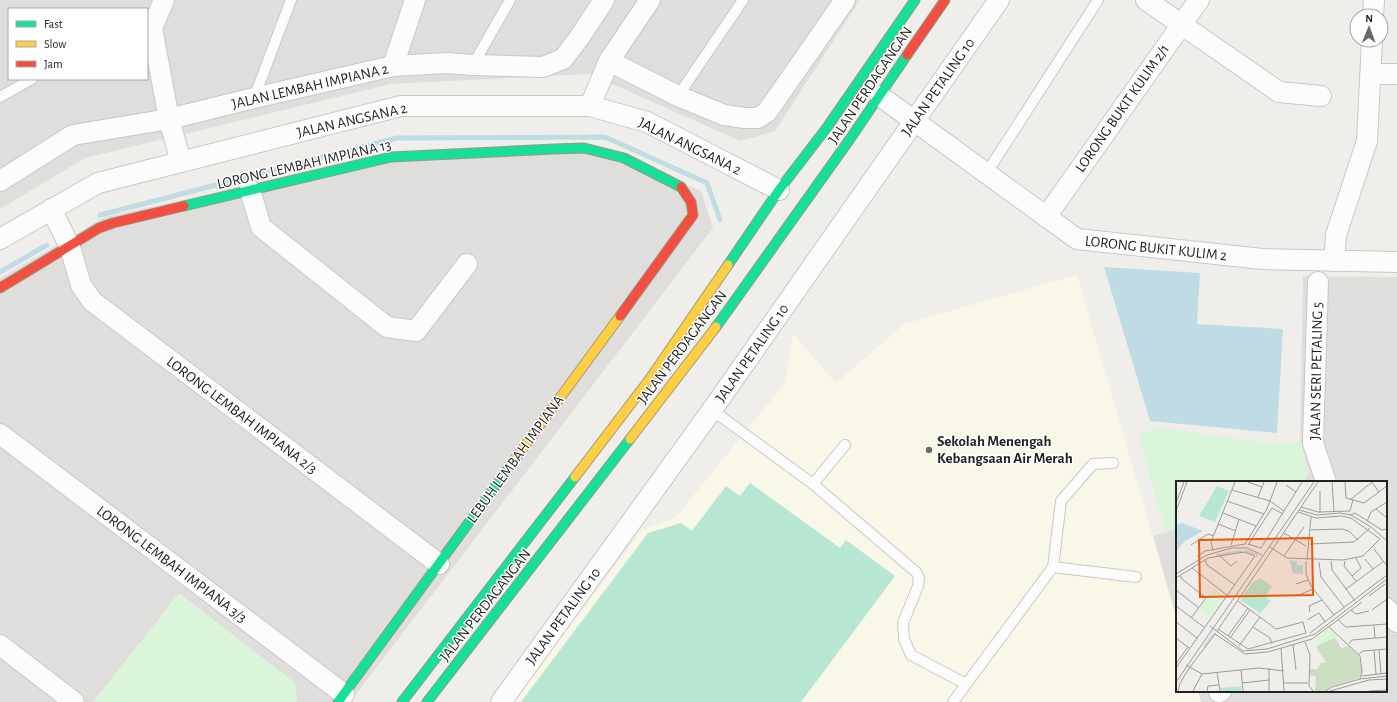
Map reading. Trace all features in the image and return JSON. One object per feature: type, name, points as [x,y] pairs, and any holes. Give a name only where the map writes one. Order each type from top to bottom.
[{"type":"main road","name":"JALAN PERDAGANGAN","points":[[402,702],[649,380],[779,190],[828,126],[915,0]]},
{"type":"main road","name":"JALAN PERDAGANGAN","points":[[428,702],[719,323],[850,139],[945,0]]},
{"type":"main road","name":"LORONG LEMBAH IMPIANA 13","points":[[0,288],[70,247],[99,228],[114,223],[391,157],[554,148],[584,148],[624,158],[680,186],[691,202],[693,215]]},
{"type":"main road","name":"LEBUH LEMBAH IMPIANA","points":[[341,698],[693,215]]},
{"type":"street","points":[[393,66],[415,0]]},
{"type":"street","name":"JALAN LEMBAH IMPIANA 2","points":[[0,182],[73,135],[169,119],[393,66],[447,63],[543,67],[563,59],[604,0]]},
{"type":"street","points":[[590,106],[609,61],[650,0]]},
{"type":"street","points":[[609,61],[678,96],[724,115],[758,118],[767,112],[845,0]]},
{"type":"street","name":"JALAN PETALING 10","points":[[501,702],[712,410],[999,0]]},
{"type":"street","points":[[1146,0],[1279,92],[1321,96]]},
{"type":"street","name":"LORONG BUKIT KULIM 2/1","points":[[1046,217],[1199,0]]},
{"type":"street","points":[[157,7],[152,28],[169,119],[182,162]]},
{"type":"street","points":[[1334,261],[1336,235],[1367,141],[1372,48]]},
{"type":"street","points":[[1371,74],[1397,74]]},
{"type":"street","name":"LORONG BUKIT KULIM 2","points":[[880,96],[1077,239],[1262,259],[1397,262]]},
{"type":"street","name":"JALAN ANGSANA 2","points":[[0,239],[50,209],[98,183],[401,106],[590,106],[647,122],[779,190]]},
{"type":"street","points":[[250,190],[261,228],[387,327],[416,331],[467,264]]},
{"type":"street","name":"LORONG LEMBAH IMPIANA 2/3","points":[[50,209],[70,247],[81,285],[92,301],[439,564]]},
{"type":"street","name":"JALAN SERI PETALING 5","points":[[1318,282],[1313,443],[1326,481]]},
{"type":"street","name":"LORONG LEMBAH IMPIANA 3/3","points":[[0,434],[341,698]]},
{"type":"street","points":[[1387,609],[1397,622],[1387,630]]},
{"type":"street","points":[[0,645],[74,702]]},
{"type":"lane","points":[[254,98],[291,0]]},
{"type":"lane","points":[[473,65],[510,0]]},
{"type":"lane","points":[[678,96],[743,0]]},
{"type":"lane","points":[[986,174],[1098,0]]},
{"type":"lane","points":[[0,97],[30,80]]},
{"type":"lane","points":[[712,410],[813,484],[916,572],[919,578],[918,586],[903,623],[904,639],[911,655],[966,684]]},
{"type":"lane","points":[[813,484],[845,445]]},
{"type":"lane","points":[[953,702],[1053,568],[1061,500],[1093,464],[1113,463]]},
{"type":"lane","points":[[1053,568],[1136,577]]},
{"type":"shaded area","points":[[0,0],[860,0],[775,131],[740,141],[590,74],[391,84],[85,158],[0,209]]},
{"type":"shaded area","points":[[600,147],[701,191],[713,228],[350,702],[0,702],[0,278],[105,217],[400,152]]},
{"type":"shaded area","name":"Sekolah Menengah Kebangsaan Air Merah","points":[[1077,275],[1176,617],[1176,692],[1198,692],[1201,702],[512,702],[643,529],[675,518],[785,383],[793,334],[836,383],[904,324]]},
{"type":"shaded area","points":[[1303,276],[1397,277],[1397,702],[1201,702],[1198,692],[1387,692],[1387,481],[1304,481],[1309,471],[1300,441]]},
{"type":"shaded area","points":[[1176,529],[1176,616],[1153,536]]},
{"type":"green space","points":[[1162,428],[1285,445],[1300,441],[1309,471],[1304,481],[1176,481],[1176,529],[1166,533],[1138,435]]},
{"type":"green space","points":[[750,483],[840,548],[846,540],[895,576],[801,702],[521,702],[648,533],[681,523],[692,531],[726,486],[740,496]]},
{"type":"green space","points":[[179,593],[295,683],[297,702],[93,702]]},
{"type":"water","points":[[1104,267],[1200,273],[1197,324],[1283,329],[1277,433],[1150,421]]},
{"type":"waterway","points":[[100,215],[397,138],[605,137],[707,183],[720,220]]},
{"type":"waterway","points":[[0,272],[47,245]]},
{"type":"traffic: fast","points":[[728,265],[779,190],[828,126],[915,0]]},
{"type":"traffic: fast","points":[[716,327],[850,139],[907,55]]},
{"type":"traffic: fast","points":[[184,206],[391,157],[554,149],[584,148],[624,158],[681,187]]},
{"type":"traffic: fast","points":[[427,702],[630,439]]},
{"type":"traffic: fast","points":[[338,702],[510,466]]},
{"type":"traffic: fast","points":[[402,702],[575,477]]},
{"type":"traffic: slow","points":[[575,477],[649,380],[728,265]]},
{"type":"traffic: slow","points":[[510,466],[620,316]]},
{"type":"traffic: slow","points":[[630,439],[716,327]]},
{"type":"traffic: jam","points":[[907,55],[945,0]]},
{"type":"traffic: jam","points":[[620,316],[693,215],[691,202],[681,187]]},
{"type":"traffic: jam","points":[[0,288],[99,228],[113,223],[184,206]]},
{"type":"place","name":"Sekolah Menengah Kebangsaan Air Merah","points":[[929,450]]}]
